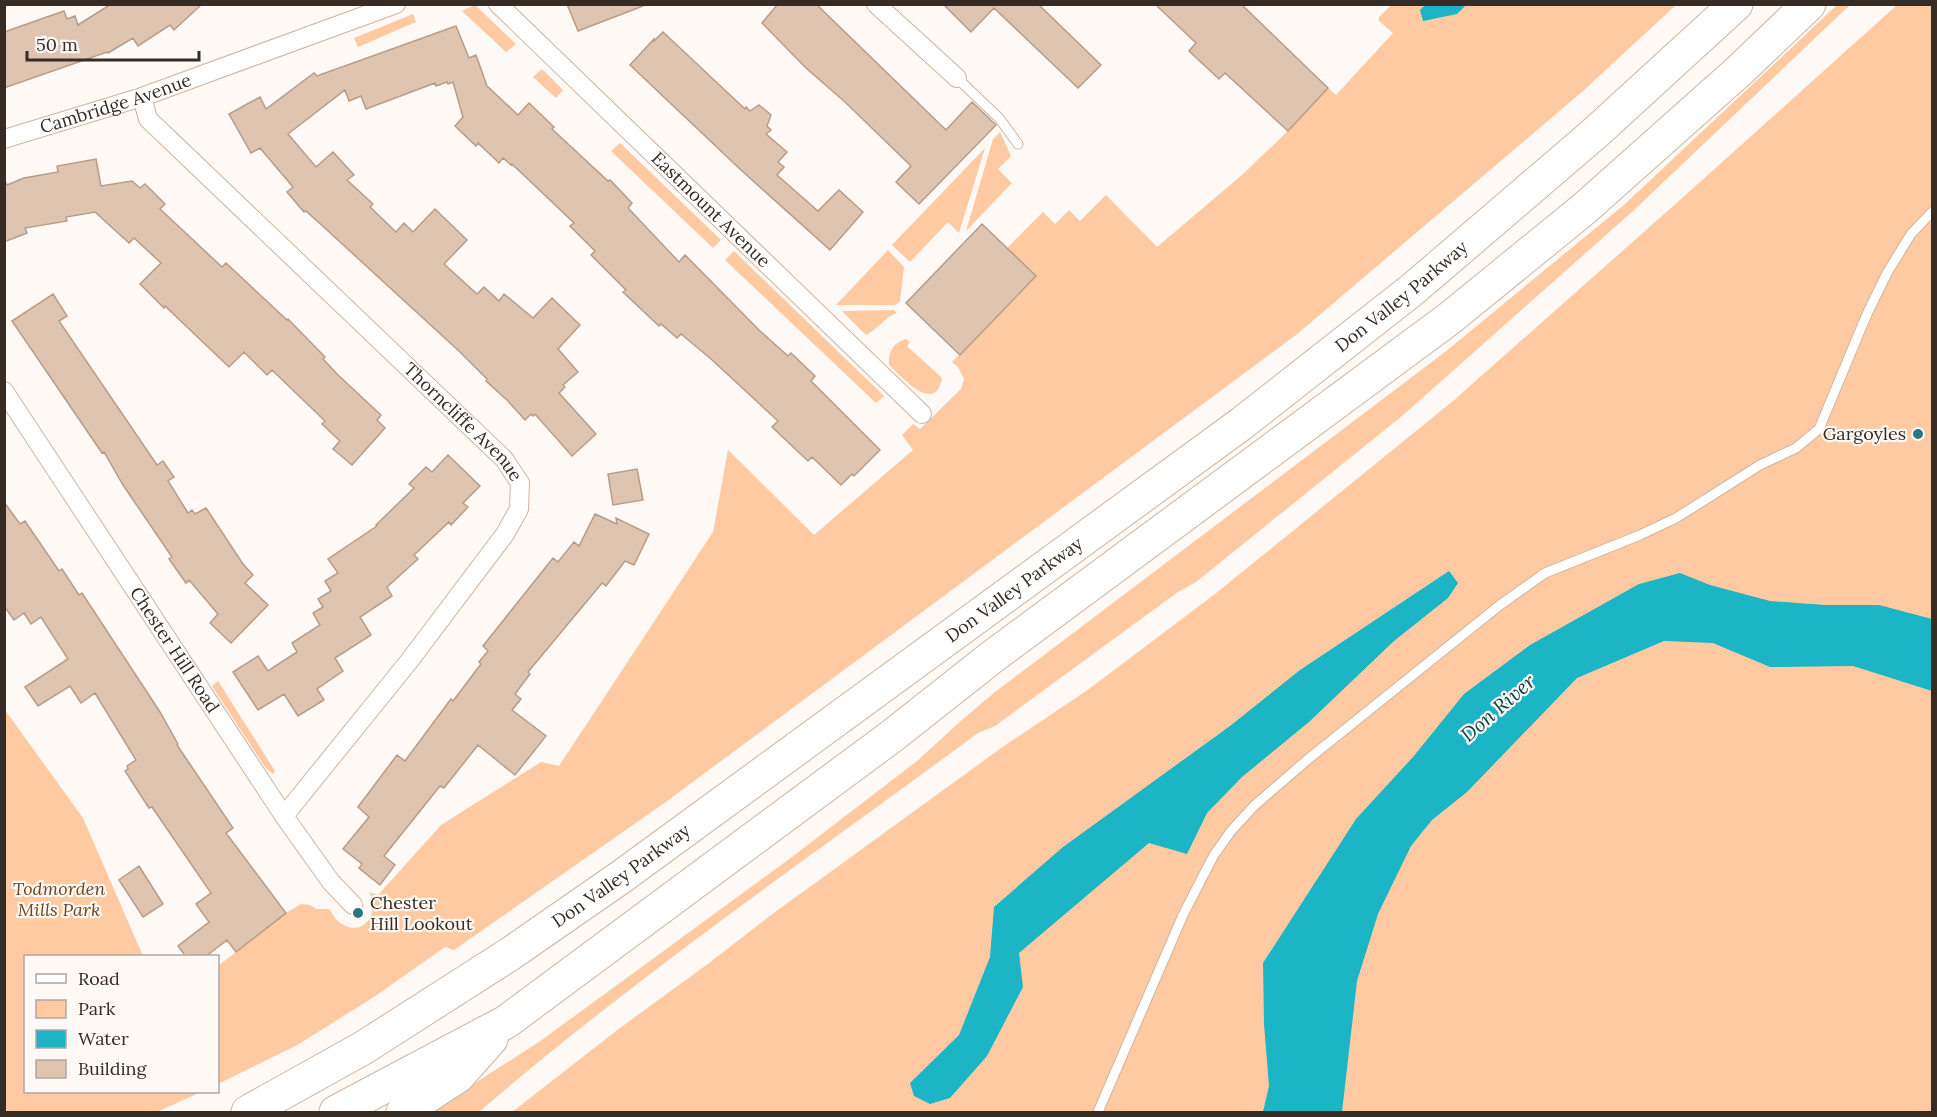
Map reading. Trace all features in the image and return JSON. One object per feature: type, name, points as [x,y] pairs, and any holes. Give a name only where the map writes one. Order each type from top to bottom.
[{"type":"highway","name":"Don Valley Parkway","points":[[248,1113],[363,1048],[510,954],[630,870],[1241,424],[1413,289],[1594,134],[1736,4]]},
{"type":"highway","points":[[336,1113],[506,1022],[892,736],[1001,650],[1450,318],[1585,208],[1740,70],[1809,4]]},
{"type":"highway","points":[[403,1113],[458,1076],[506,1022]]},
{"type":"street","name":"Cambridge Avenue","points":[[4,139],[142,97],[396,4]]},
{"type":"street","name":"Eastmount Avenue","points":[[498,4],[922,414]]},
{"type":"street","points":[[876,4],[957,78]]},
{"type":"street","name":"Thorncliffe Avenue","points":[[142,97],[148,119],[504,459],[520,483],[519,509],[505,534],[410,660],[284,816]]},
{"type":"street","name":"Chester Hill Road","points":[[4,391],[284,816],[331,882],[353,905]]},
{"type":"lane","points":[[957,78],[999,118],[1018,144]]},
{"type":"lane","points":[[1098,1113],[1183,915],[1214,855],[1231,831],[1254,806],[1307,760],[1500,605],[1545,573],[1676,518],[1741,476],[1796,448],[1819,429],[1867,314],[1887,273],[1911,234],[1932,212]]},
{"type":"green space","points":[[475,5],[516,44],[506,52],[462,11]]},
{"type":"green space","points":[[1391,5],[1676,5],[1583,91],[1296,335],[663,804],[454,950],[445,947],[374,997],[299,1044],[219,1084],[219,965],[301,904],[310,905],[316,909],[329,909],[338,921],[350,927],[357,928],[363,925],[368,921],[373,907],[369,892],[378,895],[441,825],[541,762],[559,766],[713,532],[728,450],[814,535],[913,450],[902,435],[913,424],[920,429],[961,389],[964,379],[958,367],[952,362],[1036,276],[1007,248],[1043,212],[1055,224],[1069,210],[1080,221],[1106,195],[1157,247],[1243,174],[1328,88],[1336,95],[1393,33],[1379,21],[1379,17]]},
{"type":"green space","points":[[1837,5],[1850,5],[1633,211],[1402,416],[1196,582],[1178,592],[995,726],[978,733],[725,918],[600,1013],[479,1112],[430,1112],[539,1042],[788,860],[917,761],[995,692],[1445,352],[1625,204]]},
{"type":"green space","points":[[1897,5],[1932,5],[1932,1112],[512,1112],[771,915],[1004,746],[1089,689],[1215,594],[1453,401]]},
{"type":"green space","points":[[413,14],[416,22],[358,47],[354,38]]},
{"type":"green space","points":[[542,69],[563,90],[556,98],[533,77]]},
{"type":"green space","points":[[1000,132],[1011,156],[998,169],[1012,183],[966,231],[993,139]]},
{"type":"green space","points":[[620,143],[721,240],[713,248],[611,151]]},
{"type":"green space","points":[[985,148],[959,233],[948,222],[910,262],[892,245]]},
{"type":"green space","points":[[888,250],[904,267],[900,301],[896,305],[836,305]]},
{"type":"green space","points":[[734,251],[884,396],[876,403],[725,260]]},
{"type":"green space","points":[[894,310],[897,313],[866,335],[842,311]]},
{"type":"green space","points":[[906,339],[910,342],[907,346],[942,378],[938,389],[932,394],[917,390],[889,365],[892,349]]},
{"type":"green space","points":[[218,681],[275,771],[273,774],[265,767],[212,686]]},
{"type":"green space","name":"Todmorden Mills Park","points":[[5,710],[83,818],[143,955],[24,955],[24,1093],[199,1093],[157,1112],[5,1112]]},
{"type":"water","points":[[1425,5],[1466,5],[1457,14],[1423,21],[1420,10]]},
{"type":"water","points":[[1449,571],[1458,583],[1448,598],[1394,641],[1309,722],[1242,777],[1207,813],[1187,854],[1149,843],[1019,953],[1023,987],[987,1056],[950,1098],[930,1104],[914,1096],[910,1083],[959,1035],[990,957],[994,907],[1063,847],[1230,726],[1300,670]]},
{"type":"water","name":"Don River","points":[[1680,573],[1710,585],[1770,601],[1825,605],[1879,605],[1932,619],[1932,691],[1853,666],[1770,667],[1713,643],[1664,641],[1577,678],[1467,792],[1432,820],[1411,846],[1378,914],[1357,981],[1342,1112],[1263,1112],[1269,1086],[1264,1024],[1263,963],[1356,819],[1413,757],[1464,694],[1530,645],[1639,584]]},
{"type":"building","points":[[111,4],[202,4],[174,30],[170,25],[138,46],[133,38],[108,53],[4,88],[4,32],[64,11],[67,19],[75,16],[78,25]]},
{"type":"building","points":[[567,4],[643,4],[643,6],[578,31]]},
{"type":"building","points":[[778,4],[816,4],[946,130],[972,102],[996,125],[919,204],[896,182],[911,166],[806,68],[762,23]]},
{"type":"building","points":[[943,4],[1038,4],[1101,65],[1078,88],[994,8],[971,32]]},
{"type":"building","points":[[1155,4],[1241,4],[1328,88],[1288,131],[1225,73],[1219,79],[1189,51],[1196,43]]},
{"type":"building","points":[[456,26],[469,58],[476,55],[487,86],[518,115],[529,103],[554,127],[552,129],[608,181],[610,180],[632,203],[628,208],[679,262],[685,255],[759,330],[788,356],[791,353],[815,376],[811,381],[880,450],[854,476],[852,474],[841,485],[812,457],[808,461],[772,427],[778,421],[711,359],[681,334],[677,338],[661,324],[659,326],[623,292],[626,290],[591,255],[595,251],[570,226],[574,223],[512,164],[503,158],[499,163],[455,126],[463,117],[453,82],[436,86],[435,83],[366,109],[361,96],[349,101],[345,90],[288,134],[316,167],[333,152],[354,175],[347,180],[373,204],[370,207],[396,232],[404,223],[413,232],[435,209],[467,240],[444,264],[477,294],[484,287],[499,301],[504,294],[533,318],[552,298],[580,325],[558,349],[578,372],[563,385],[565,387],[559,393],[596,434],[572,456],[535,414],[533,416],[531,414],[525,420],[460,352],[306,211],[304,212],[287,192],[293,187],[260,148],[251,153],[229,114],[260,97],[266,109],[314,73],[317,76]]},
{"type":"building","points":[[663,32],[745,109],[746,107],[750,111],[759,105],[771,115],[767,126],[771,130],[766,134],[787,152],[778,162],[784,167],[777,175],[818,211],[839,190],[863,212],[830,250],[630,65]]},
{"type":"building","points":[[96,159],[101,186],[132,181],[140,188],[145,184],[165,204],[160,209],[222,267],[226,263],[288,319],[325,357],[323,359],[338,375],[381,415],[377,420],[385,428],[352,465],[333,449],[340,441],[322,424],[325,421],[272,370],[267,375],[244,352],[229,367],[165,306],[164,308],[140,284],[161,263],[134,238],[129,243],[95,212],[66,217],[67,221],[25,228],[27,233],[4,242],[4,179],[7,185],[24,178],[58,172],[57,166]]},
{"type":"building","points":[[982,224],[1036,276],[960,355],[906,303]]},
{"type":"building","points":[[53,294],[67,316],[59,321],[157,465],[163,461],[174,477],[168,481],[188,513],[192,510],[195,514],[206,508],[243,564],[253,575],[245,583],[268,605],[231,643],[210,623],[218,614],[189,580],[186,583],[169,559],[172,557],[123,485],[104,452],[102,453],[12,321]]},
{"type":"building","points":[[448,455],[480,486],[463,503],[468,507],[451,525],[449,522],[414,555],[418,559],[387,587],[392,596],[360,617],[371,635],[335,658],[343,671],[317,689],[324,700],[298,716],[284,694],[258,710],[233,672],[258,656],[268,671],[297,652],[292,643],[320,625],[313,613],[323,607],[318,599],[331,591],[325,581],[338,573],[328,559],[377,526],[414,488],[409,484],[426,467],[432,472]]},
{"type":"building","points":[[637,469],[643,500],[613,505],[608,474]]},
{"type":"building","points":[[4,502],[20,524],[25,521],[59,571],[62,569],[79,595],[82,593],[160,712],[177,745],[233,828],[226,833],[286,913],[236,952],[227,940],[208,955],[185,955],[178,946],[209,922],[196,904],[211,893],[125,771],[128,769],[127,766],[136,760],[95,693],[81,703],[70,686],[38,706],[25,687],[68,659],[41,617],[31,624],[24,613],[14,620],[4,606]]},
{"type":"building","points":[[595,514],[617,524],[616,518],[649,534],[634,565],[625,561],[606,586],[602,583],[528,672],[530,674],[515,694],[521,699],[512,710],[546,736],[515,775],[478,745],[444,788],[440,786],[384,856],[395,865],[380,885],[359,868],[362,864],[343,849],[369,817],[358,807],[397,755],[405,761],[451,699],[453,701],[481,664],[479,662],[488,651],[483,646],[553,558],[558,562],[574,542],[579,546]]},
{"type":"building","points":[[139,866],[163,904],[143,917],[119,880]]},
{"type":"place","name":"Gargoyles","points":[[1918,434]]},
{"type":"place","name":"Chester Hill Lookout","points":[[358,913]]}]
